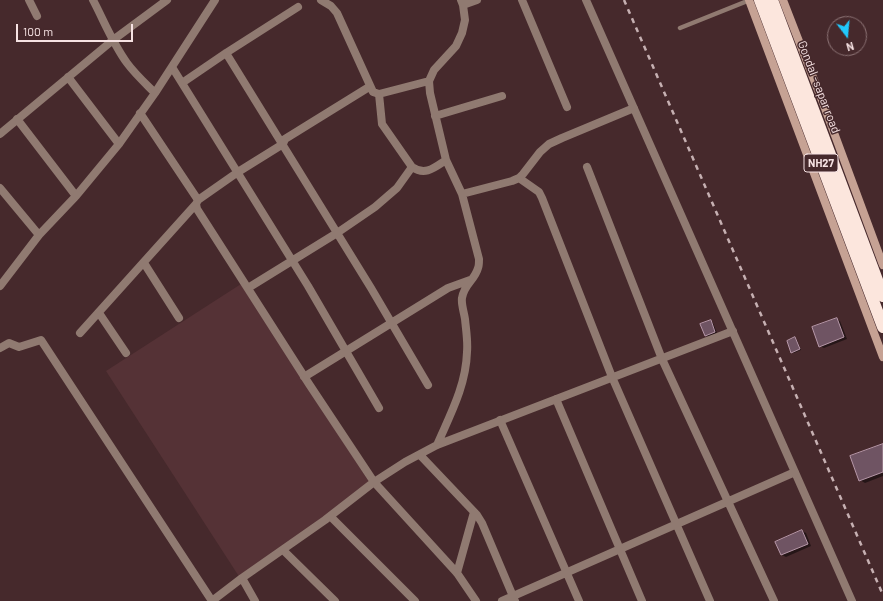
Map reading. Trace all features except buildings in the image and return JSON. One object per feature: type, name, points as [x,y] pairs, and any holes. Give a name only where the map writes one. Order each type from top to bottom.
[{"type":"highway","name":"NH27","points":[[760,0],[883,327]]},
{"type":"highway","name":"Gondal -sapar road","points":[[772,0],[883,296]]},
{"type":"street","points":[[29,0],[37,16]]},
{"type":"street","points":[[93,0],[126,62],[155,93]]},
{"type":"street","points":[[0,134],[113,40],[167,0]]},
{"type":"street","points":[[0,286],[39,235],[76,196],[119,144],[155,93],[216,0]]},
{"type":"street","points":[[320,0],[331,6],[337,13],[369,87],[373,92],[378,94],[429,81]]},
{"type":"street","points":[[437,445],[463,381],[467,352],[466,329],[462,300],[463,292],[478,268],[479,259],[462,194],[446,160],[435,116],[429,81],[434,70],[456,46],[462,33],[465,20],[462,3],[477,0]]},
{"type":"street","points":[[522,0],[566,108]]},
{"type":"street","points":[[586,0],[852,601]]},
{"type":"street","points":[[750,0],[883,357]]},
{"type":"street","points":[[783,0],[824,103],[883,265]]},
{"type":"street","points":[[182,83],[298,7]]},
{"type":"street","points":[[226,53],[392,323],[428,385]]},
{"type":"street","points":[[172,66],[292,260],[378,408]]},
{"type":"street","points":[[68,77],[119,144]]},
{"type":"street","points":[[80,333],[197,202],[238,172],[283,144],[285,139],[369,87]]},
{"type":"street","points":[[378,94],[382,124],[412,166],[417,170],[428,170],[446,160]]},
{"type":"street","points":[[435,116],[502,96]]},
{"type":"street","points":[[462,194],[519,178],[540,152],[549,144],[634,108]]},
{"type":"street","points":[[140,113],[197,202],[199,213],[304,377],[374,482],[457,573],[476,601]]},
{"type":"street","points":[[17,119],[76,196]]},
{"type":"street","points":[[248,288],[336,233],[387,197],[397,188],[412,166]]},
{"type":"street","points":[[587,167],[662,358],[774,601]]},
{"type":"street","points":[[519,178],[538,192],[542,198],[612,377],[710,601]]},
{"type":"street","points":[[0,188],[39,235]]},
{"type":"street","points":[[144,263],[179,318]]},
{"type":"street","points":[[304,377],[448,288],[470,280]]},
{"type":"street","points":[[99,312],[126,353]]},
{"type":"street","points":[[0,348],[9,343],[19,347],[41,340],[212,601],[330,516],[374,482],[437,445],[733,331]]},
{"type":"street","points":[[556,399],[642,601]]},
{"type":"street","points":[[500,420],[579,601]]},
{"type":"street","points":[[420,455],[474,512],[482,523],[514,598]]},
{"type":"street","points":[[502,601],[514,598],[566,572],[795,472]]},
{"type":"street","points":[[457,573],[474,512]]},
{"type":"street","points":[[330,516],[415,601]]},
{"type":"street","points":[[283,550],[335,601]]},
{"type":"street","points":[[242,578],[255,601]]},
{"type":"lane","points":[[680,28],[750,0]]},
{"type":"shaded area","points":[[241,284],[373,488],[240,578],[106,371]]},
{"type":"railway","points":[[624,0],[883,595]]}]
